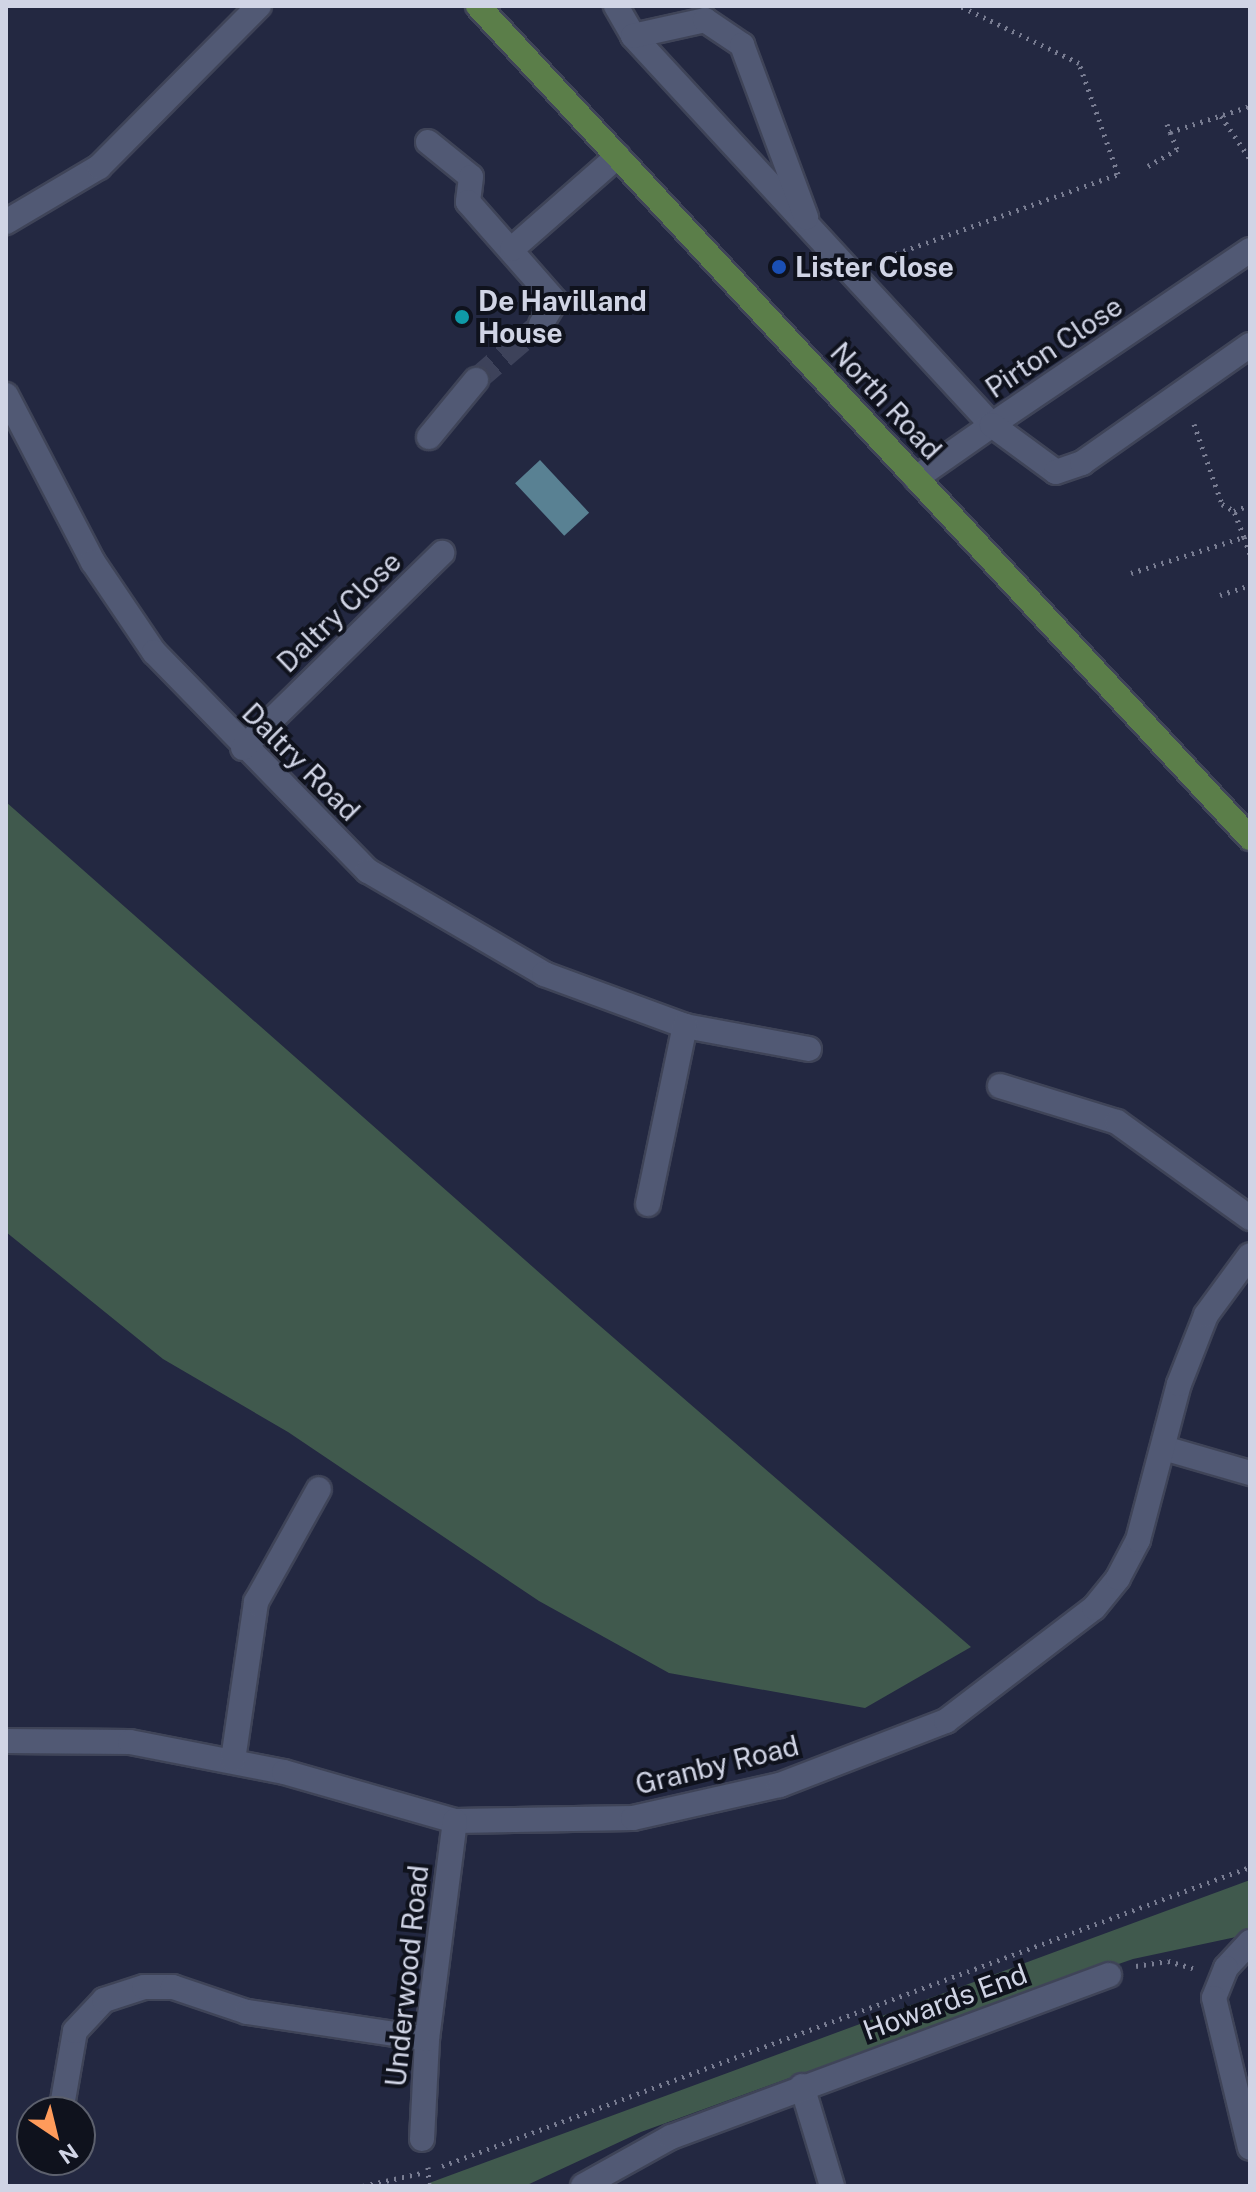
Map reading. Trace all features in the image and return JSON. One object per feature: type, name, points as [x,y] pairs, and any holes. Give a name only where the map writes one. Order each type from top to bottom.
[{"type":"main road","name":"North Road","points":[[478,6],[1250,838]]},
{"type":"street","points":[[6,222],[99,167],[259,6]]},
{"type":"street","points":[[616,6],[633,36],[992,425],[916,478]]},
{"type":"street","points":[[633,36],[705,20],[742,45],[810,231]]},
{"type":"street","points":[[428,142],[471,177],[468,202],[555,301],[541,324]]},
{"type":"street","points":[[512,249],[618,156]]},
{"type":"street","name":"Pirton Close","points":[[1250,250],[992,425],[1031,461],[1056,472],[1250,345]]},
{"type":"street","points":[[429,437],[476,380]]},
{"type":"street","name":"Daltry Road","points":[[6,395],[93,562],[154,652],[243,748],[368,871],[454,928],[544,974],[685,1026],[809,1049]]},
{"type":"street","name":"Daltry Close","points":[[243,748],[442,553]]},
{"type":"street","points":[[648,1204],[685,1026]]},
{"type":"street","points":[[1000,1086],[1117,1122],[1250,1218]]},
{"type":"street","name":"Granby Road","points":[[6,1741],[130,1742],[233,1760],[455,1821],[633,1818],[780,1785],[946,1721],[1094,1608],[1138,1540],[1206,1315],[1250,1255]]},
{"type":"street","points":[[1164,1448],[1250,1473]]},
{"type":"street","points":[[233,1760],[256,1602],[319,1489]]},
{"type":"street","name":"Underwood Road","points":[[422,2139],[427,2039],[455,1821]]},
{"type":"street","points":[[1250,1942],[1221,1980],[1214,1998],[1250,2148]]},
{"type":"street","name":"Howards End","points":[[583,2186],[671,2137],[1109,1975]]},
{"type":"street","points":[[64,2096],[75,2031],[104,2000],[144,1987],[173,1987],[247,2012],[427,2039]]},
{"type":"street","points":[[802,2086],[832,2186]]},
{"type":"path","points":[[849,271],[1118,174],[1079,63],[960,6]]},
{"type":"path","points":[[1170,132],[1250,106]]},
{"type":"path","points":[[1221,116],[1250,159]]},
{"type":"path","points":[[1148,166],[1177,149],[1167,124]]},
{"type":"path","points":[[1178,395],[1222,504],[1234,511],[1250,554]]},
{"type":"path","points":[[1234,511],[1250,505]]},
{"type":"path","points":[[1131,573],[1244,537]]},
{"type":"path","points":[[1220,595],[1250,585]]},
{"type":"path","points":[[363,2186],[429,2171],[1250,1867]]},
{"type":"path","points":[[1109,1975],[1168,1961],[1221,1980]]},
{"type":"path","points":[[429,2171],[429,2186]]},
{"type":"green space","points":[[6,802],[585,1313],[971,1647],[865,1708],[669,1673],[539,1601],[288,1432],[163,1359],[6,1232]]},
{"type":"green space","points":[[1250,1880],[1250,1934],[1133,1959],[798,2075],[641,2132],[525,2186],[421,2186]]},
{"type":"water","points":[[540,460],[589,513],[564,536],[515,483]]},
{"type":"tunnel","points":[[476,380],[541,324]]},
{"type":"place","name":"Lister Close","points":[[779,267]]},
{"type":"place","name":"De Havilland House","points":[[462,317]]}]
